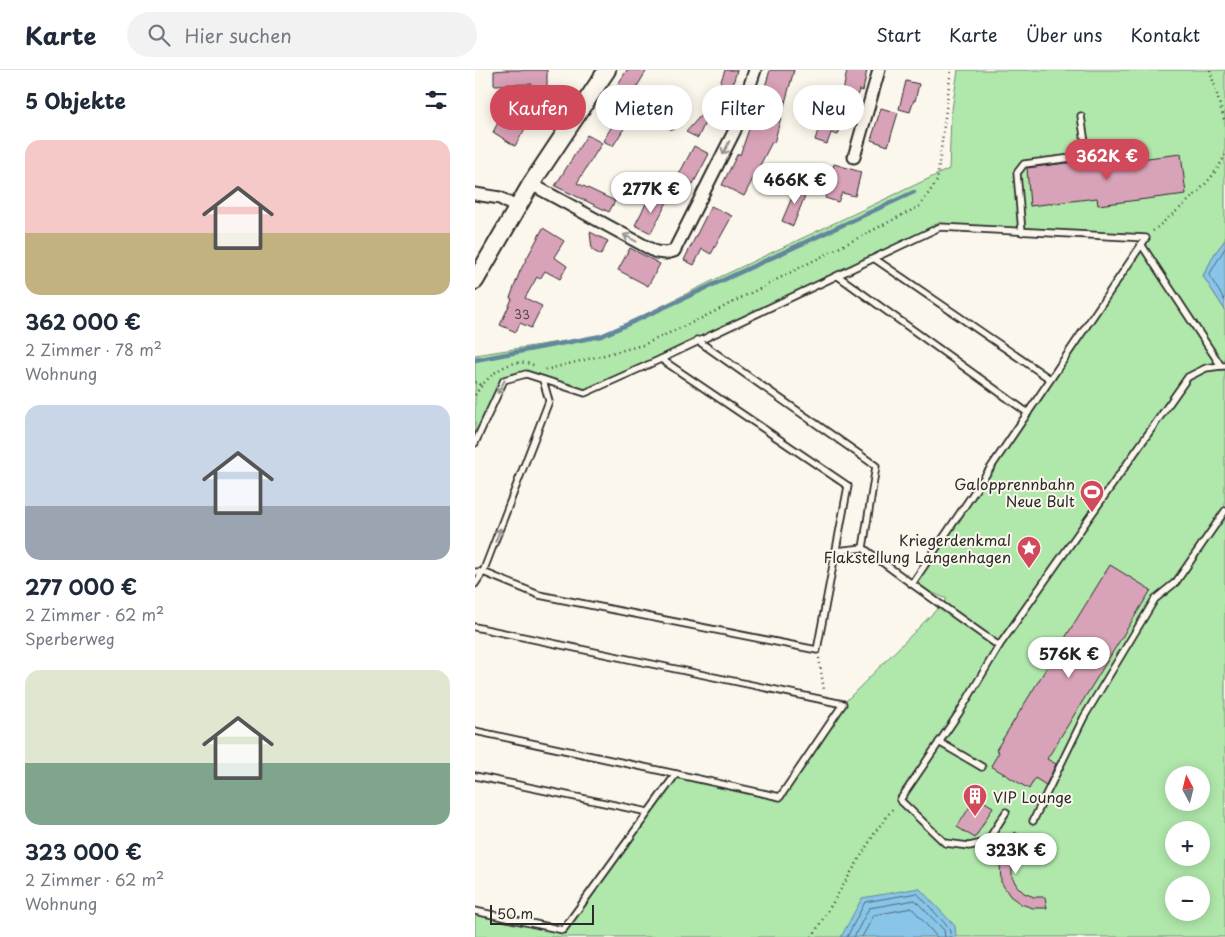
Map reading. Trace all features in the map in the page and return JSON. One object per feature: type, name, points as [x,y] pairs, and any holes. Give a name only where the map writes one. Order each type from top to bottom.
[{"type":"street","points":[[475,281],[531,184],[607,70]]},
{"type":"street","points":[[531,184],[656,252],[666,253],[674,251],[735,130],[755,70]]},
{"type":"street","points":[[854,157],[879,70]]},
{"type":"street","points":[[475,194],[501,198],[517,208]]},
{"type":"lane","points":[[1022,232],[1017,173],[1024,164],[1087,156],[1081,116]]},
{"type":"lane","points":[[475,443],[503,380],[526,374],[585,393],[940,227],[1145,238]]},
{"type":"lane","points":[[912,584],[1145,238]]},
{"type":"lane","points":[[1006,812],[987,842],[969,846],[945,843],[899,800],[939,742],[999,646],[1188,376],[1206,368],[1223,366],[1141,244]]},
{"type":"lane","points":[[875,259],[1050,380]]},
{"type":"lane","points":[[838,276],[1028,413]]},
{"type":"lane","points":[[697,340],[876,466],[863,548]]},
{"type":"lane","points":[[475,572],[483,572],[539,595],[817,650],[848,486],[661,359]]},
{"type":"lane","points":[[475,584],[483,572],[549,401],[543,380]]},
{"type":"lane","points":[[1033,820],[1084,718],[1155,599],[1176,582],[1225,511]]},
{"type":"lane","points":[[836,551],[863,548],[999,646]]},
{"type":"lane","points":[[475,627],[843,704],[780,797],[475,731]]},
{"type":"lane","points":[[939,742],[982,767]]},
{"type":"lane","points":[[475,911],[563,930],[676,774]]},
{"type":"lane","points":[[475,776],[648,812]]},
{"type":"path","points":[[576,363],[643,345],[701,318],[920,206],[937,181],[951,70]]},
{"type":"path","points":[[1210,70],[1225,123]]},
{"type":"path","points":[[1145,238],[1201,188],[1220,167],[1225,155]]},
{"type":"path","points":[[475,382],[481,385]]},
{"type":"path","points":[[817,650],[826,700]]},
{"type":"path","points":[[812,937],[876,831],[899,800]]},
{"type":"green space","name":"Galopprennbahn Neue Bult","points":[[958,70],[1225,70],[1225,240],[1215,253],[1203,276],[1225,310],[1225,937],[475,937],[475,911],[564,930],[676,774],[780,797],[843,704],[947,599],[912,584],[1145,239],[940,227],[585,393],[526,374],[504,380],[475,443],[475,355],[604,335],[722,276],[949,169],[951,116]]},
{"type":"water","points":[[1225,240],[1225,310],[1203,276],[1215,253]]},
{"type":"water","points":[[919,888],[955,926],[956,937],[841,937],[862,898]]},
{"type":"building","points":[[547,70],[547,85],[494,85],[494,71]]},
{"type":"building","points":[[627,70],[647,70],[638,85],[617,85]]},
{"type":"building","points":[[725,70],[737,70],[733,85],[720,85]]},
{"type":"building","points":[[770,70],[794,70],[783,110],[783,85],[765,85]]},
{"type":"building","points":[[847,70],[867,70],[864,86],[844,85]]},
{"type":"building","points":[[906,81],[919,84],[910,112],[899,109]]},
{"type":"building","points":[[881,108],[898,113],[888,146],[871,140]]},
{"type":"building","points":[[702,114],[702,129],[698,138],[686,132],[692,130],[692,125]]},
{"type":"building","points":[[494,130],[524,130],[515,146],[493,132]]},
{"type":"building","points":[[610,130],[623,130],[613,146],[603,141]]},
{"type":"building","points":[[749,130],[778,130],[774,143],[772,142],[744,196],[722,185],[738,153],[740,155]]},
{"type":"building","points":[[818,130],[840,130],[838,135],[831,133],[827,144],[815,140]]},
{"type":"building","points":[[587,135],[602,143],[577,183],[615,201],[609,212],[555,186]]},
{"type":"building","points":[[694,146],[709,154],[693,184],[678,176]]},
{"type":"building","points":[[1181,154],[1186,194],[1098,205],[1097,198],[1030,206],[1027,168],[1114,157],[1114,162]]},
{"type":"building","points":[[834,164],[861,172],[855,196],[842,193],[838,202],[825,198]]},
{"type":"building","points":[[798,183],[808,188],[793,226],[782,221]]},
{"type":"building","points":[[651,194],[667,202],[651,233],[635,225]]},
{"type":"building","points":[[711,206],[732,216],[711,254],[702,249],[694,265],[684,260]]},
{"type":"building","points":[[543,228],[564,241],[554,257],[567,266],[560,279],[545,271],[540,279],[537,277],[525,298],[542,306],[531,328],[520,323],[516,332],[500,325],[512,299],[510,298],[520,271]]},
{"type":"building","points":[[590,232],[608,241],[601,255],[592,250]]},
{"type":"building","points":[[630,248],[660,264],[648,286],[618,270]]},
{"type":"building","points":[[1110,565],[1151,590],[1047,759],[1056,764],[1046,785],[1035,778],[1029,789],[991,766],[999,752],[996,750]]},
{"type":"building","name":"VIP Lounge","points":[[976,797],[993,807],[975,838],[957,827]]},
{"type":"building","points":[[1015,832],[1024,838],[1012,861],[1012,877],[1024,893],[1034,897],[1045,897],[1047,908],[1033,908],[1021,904],[1010,896],[1001,882],[1000,863],[1005,841],[1008,843]]},
{"type":"waterway","points":[[475,360],[601,336],[914,192]]},
{"type":"place","name":"Galopprennbahn Neue Bult","points":[[1092,513]]},
{"type":"place","name":"Kriegerdenkmal Flakstellung Langenhagen","points":[[1029,569]]},
{"type":"place","name":"VIP Lounge","points":[[975,817]]}]
